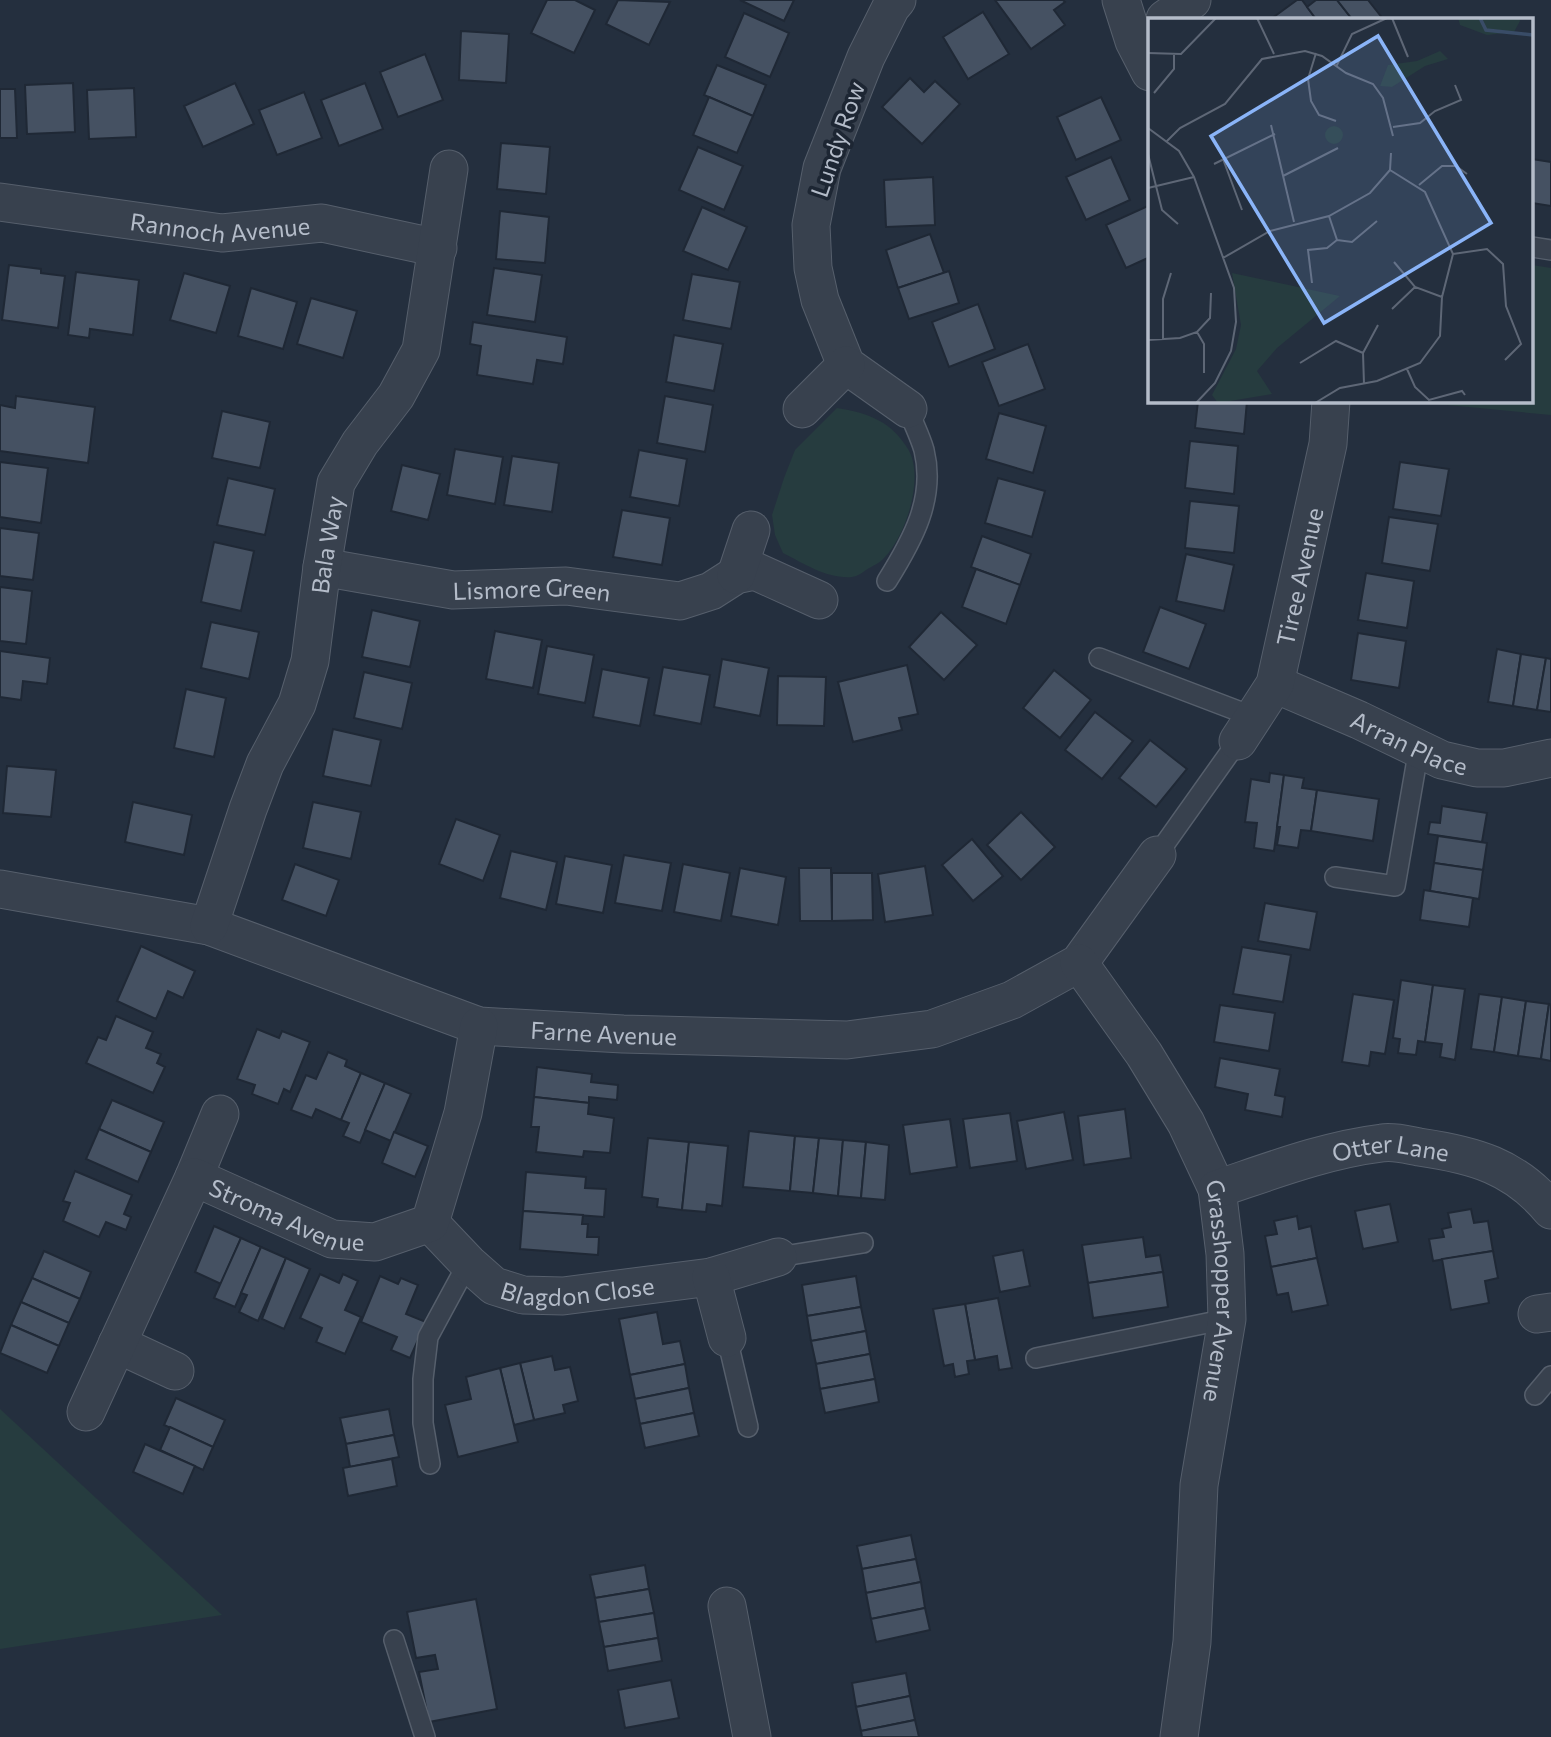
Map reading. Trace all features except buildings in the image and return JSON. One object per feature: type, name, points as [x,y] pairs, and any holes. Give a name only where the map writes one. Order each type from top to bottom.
[{"type":"street","name":"Lundy Row","points":[[846,365],[820,300],[813,268],[811,225],[826,157],[866,57],[897,0]]},
{"type":"street","points":[[1121,0],[1142,35],[1148,63]]},
{"type":"street","points":[[1166,18],[1192,0]]},
{"type":"street","name":"Bala Way","points":[[209,926],[265,764],[297,704],[310,662],[322,567],[337,483],[360,443],[396,396],[421,349],[449,169]]},
{"type":"street","name":"Rannoch Avenue","points":[[0,202],[222,233],[322,223],[438,247]]},
{"type":"street","points":[[802,409],[846,365],[908,410]]},
{"type":"street","name":"Tiree Avenue","points":[[1246,729],[1275,684],[1328,444],[1331,402]]},
{"type":"street","points":[[736,575],[751,530]]},
{"type":"street","name":"Lismore Green","points":[[322,567],[453,590],[566,586],[680,601],[710,591],[736,575]]},
{"type":"street","points":[[736,575],[755,571],[819,600]]},
{"type":"street","name":"Arran Place","points":[[1275,684],[1442,760],[1477,768],[1504,768],[1551,758]]},
{"type":"street","name":"Farne Avenue","points":[[0,889],[209,926],[479,1026],[847,1040],[932,1029],[1012,1000],[1079,963],[1157,855]]},
{"type":"street","name":"Grasshopper Avenue","points":[[1079,963],[1144,1054],[1186,1123],[1217,1189],[1225,1254],[1227,1319],[1199,1485],[1192,1642],[1179,1737]]},
{"type":"street","points":[[430,1223],[463,1113],[479,1026]]},
{"type":"street","name":"Stroma Avenue","points":[[86,1412],[194,1177],[220,1114]]},
{"type":"street","name":"Otter Lane","points":[[1217,1189],[1308,1158],[1385,1142],[1451,1152],[1500,1167],[1530,1186],[1550,1207]]},
{"type":"street","name":"Stroma Avenue","points":[[194,1177],[332,1239],[374,1242],[430,1223]]},
{"type":"street","name":"Blagdon Close","points":[[430,1223],[468,1264],[494,1286],[523,1295],[562,1296],[711,1277],[778,1257]]},
{"type":"street","points":[[711,1277],[727,1338]]},
{"type":"street","points":[[117,1345],[175,1371]]},
{"type":"street","points":[[727,1606],[752,1737]]},
{"type":"lane","points":[[887,581],[908,548],[923,510],[928,484],[924,450],[908,410]]},
{"type":"lane","points":[[1098,658],[1246,729],[1157,855]]},
{"type":"lane","points":[[1335,877],[1395,886],[1419,748]]},
{"type":"lane","points":[[778,1257],[863,1243]]},
{"type":"lane","points":[[430,1464],[423,1423],[423,1379],[428,1337],[468,1264]]},
{"type":"lane","points":[[1036,1358],[1227,1319]]},
{"type":"lane","points":[[727,1338],[748,1427]]},
{"type":"lane","points":[[1535,1395],[1551,1376]]},
{"type":"lane","points":[[394,1640],[425,1737]]},
{"type":"green space","points":[[1534,265],[1551,268],[1551,415],[1434,402],[1534,402]]},
{"type":"green space","points":[[837,408],[869,416],[894,431],[908,449],[915,475],[911,506],[892,548],[880,561],[852,577],[825,573],[783,553],[775,535],[772,515],[795,450]]},
{"type":"green space","points":[[0,1409],[222,1615],[0,1649]]}]
